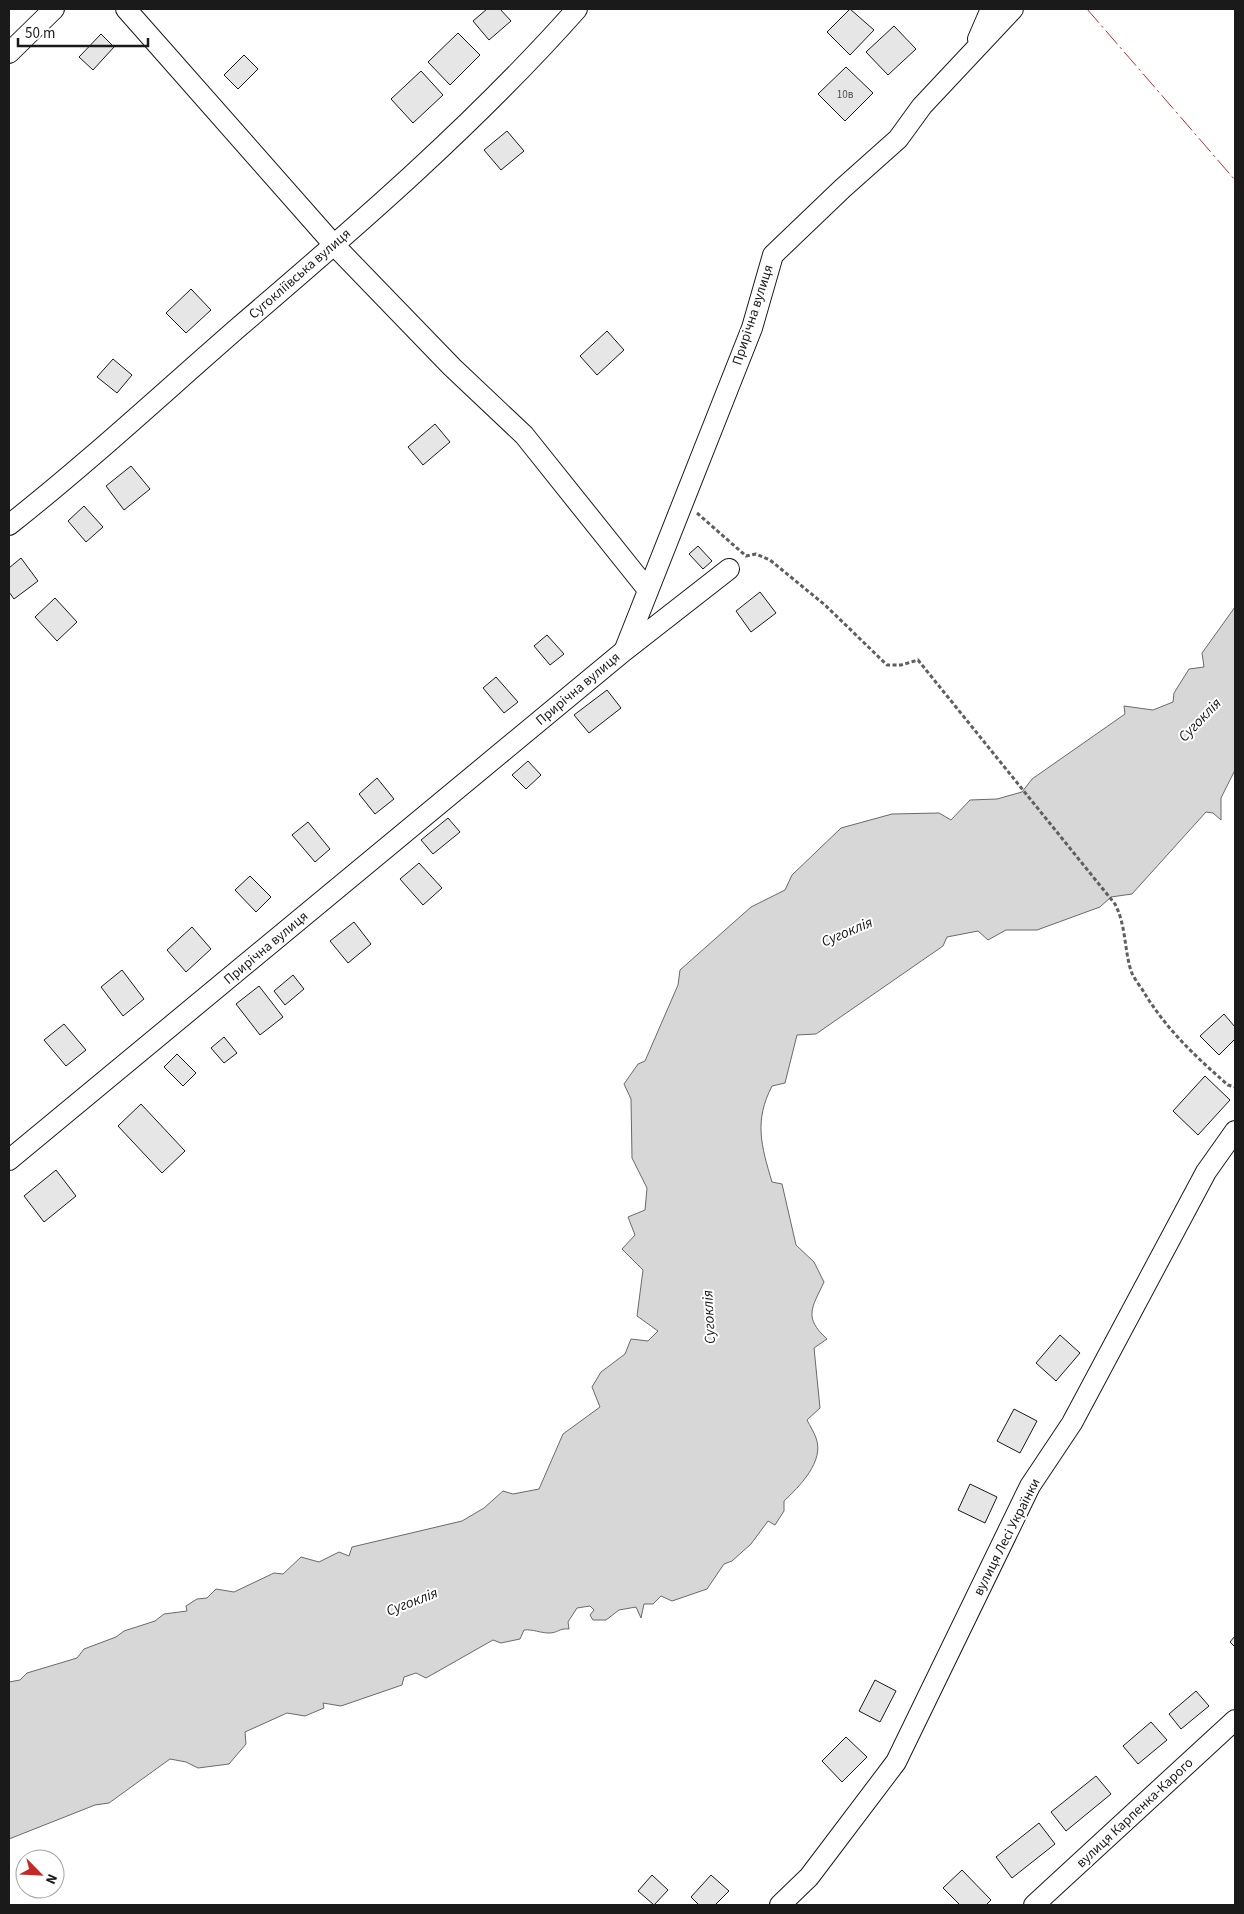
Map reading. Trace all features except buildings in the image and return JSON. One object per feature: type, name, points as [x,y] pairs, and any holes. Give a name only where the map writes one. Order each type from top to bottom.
[{"type":"street","points":[[9,53],[54,9]]},
{"type":"street","points":[[126,9],[335,246],[452,368],[524,435],[648,590]]},
{"type":"street","name":"Сугокліївська вулиця","points":[[9,525],[71,476],[335,246],[525,68],[577,9]]},
{"type":"street","points":[[973,51],[991,9]]},
{"type":"street","name":"Прирічна вулиця","points":[[9,1160],[624,651],[752,328],[773,255],[898,139],[922,106],[1013,9]]},
{"type":"street","points":[[624,651],[729,569]]},
{"type":"street","name":"вулиця Лесі Українки","points":[[780,1905],[809,1877],[896,1762],[1030,1486],[1072,1423],[1206,1172],[1235,1131]]},
{"type":"street","name":"вулиця Карпенка-Карого","points":[[1034,1905],[1235,1720]]},
{"type":"path","points":[[683,501],[746,556],[756,554],[770,560],[825,605],[887,665],[901,665],[918,660],[1115,904],[1123,920],[1125,944],[1132,973],[1158,1015],[1194,1056],[1228,1086],[1235,1087]]},
{"type":"water","name":"Сугоклія","points":[[1235,607],[1235,770],[1221,798],[1221,820],[1213,813],[1206,812],[1132,894],[1111,897],[1100,907],[1037,930],[1006,930],[988,940],[978,931],[947,937],[943,946],[816,1034],[797,1035],[785,1083],[772,1086],[766,1099],[761,1122],[762,1145],[772,1182],[782,1184],[796,1245],[814,1262],[824,1282],[813,1306],[812,1318],[819,1331],[827,1339],[814,1348],[820,1408],[807,1420],[816,1438],[817,1456],[809,1473],[784,1501],[784,1511],[775,1525],[768,1521],[751,1544],[732,1561],[724,1564],[707,1589],[672,1601],[661,1596],[653,1604],[644,1604],[641,1618],[636,1607],[619,1610],[606,1620],[593,1620],[590,1615],[594,1610],[590,1606],[577,1608],[568,1622],[569,1629],[549,1633],[524,1630],[520,1639],[501,1643],[493,1640],[426,1678],[416,1673],[404,1677],[402,1685],[341,1706],[323,1703],[324,1708],[305,1716],[287,1713],[245,1732],[246,1744],[229,1764],[198,1768],[186,1762],[170,1759],[109,1803],[95,1805],[9,1839],[9,1682],[20,1680],[27,1673],[77,1658],[84,1649],[116,1637],[124,1631],[155,1621],[164,1614],[187,1611],[186,1606],[197,1599],[207,1598],[216,1589],[234,1592],[274,1573],[283,1574],[301,1557],[319,1562],[339,1552],[349,1556],[352,1547],[462,1521],[484,1508],[503,1491],[513,1494],[539,1489],[563,1434],[600,1407],[592,1387],[601,1372],[625,1354],[631,1339],[648,1341],[658,1331],[637,1316],[643,1270],[622,1249],[635,1235],[628,1217],[645,1210],[647,1188],[632,1158],[631,1099],[624,1084],[638,1064],[645,1061],[678,985],[680,970],[751,907],[785,890],[792,875],[841,828],[892,814],[939,813],[951,820],[970,800],[997,799],[1022,792],[1032,779],[1125,714],[1124,706],[1153,710],[1173,702],[1174,693],[1189,669],[1204,667],[1202,653]]},
{"type":"power","points":[[1087,9],[1235,180]]}]
